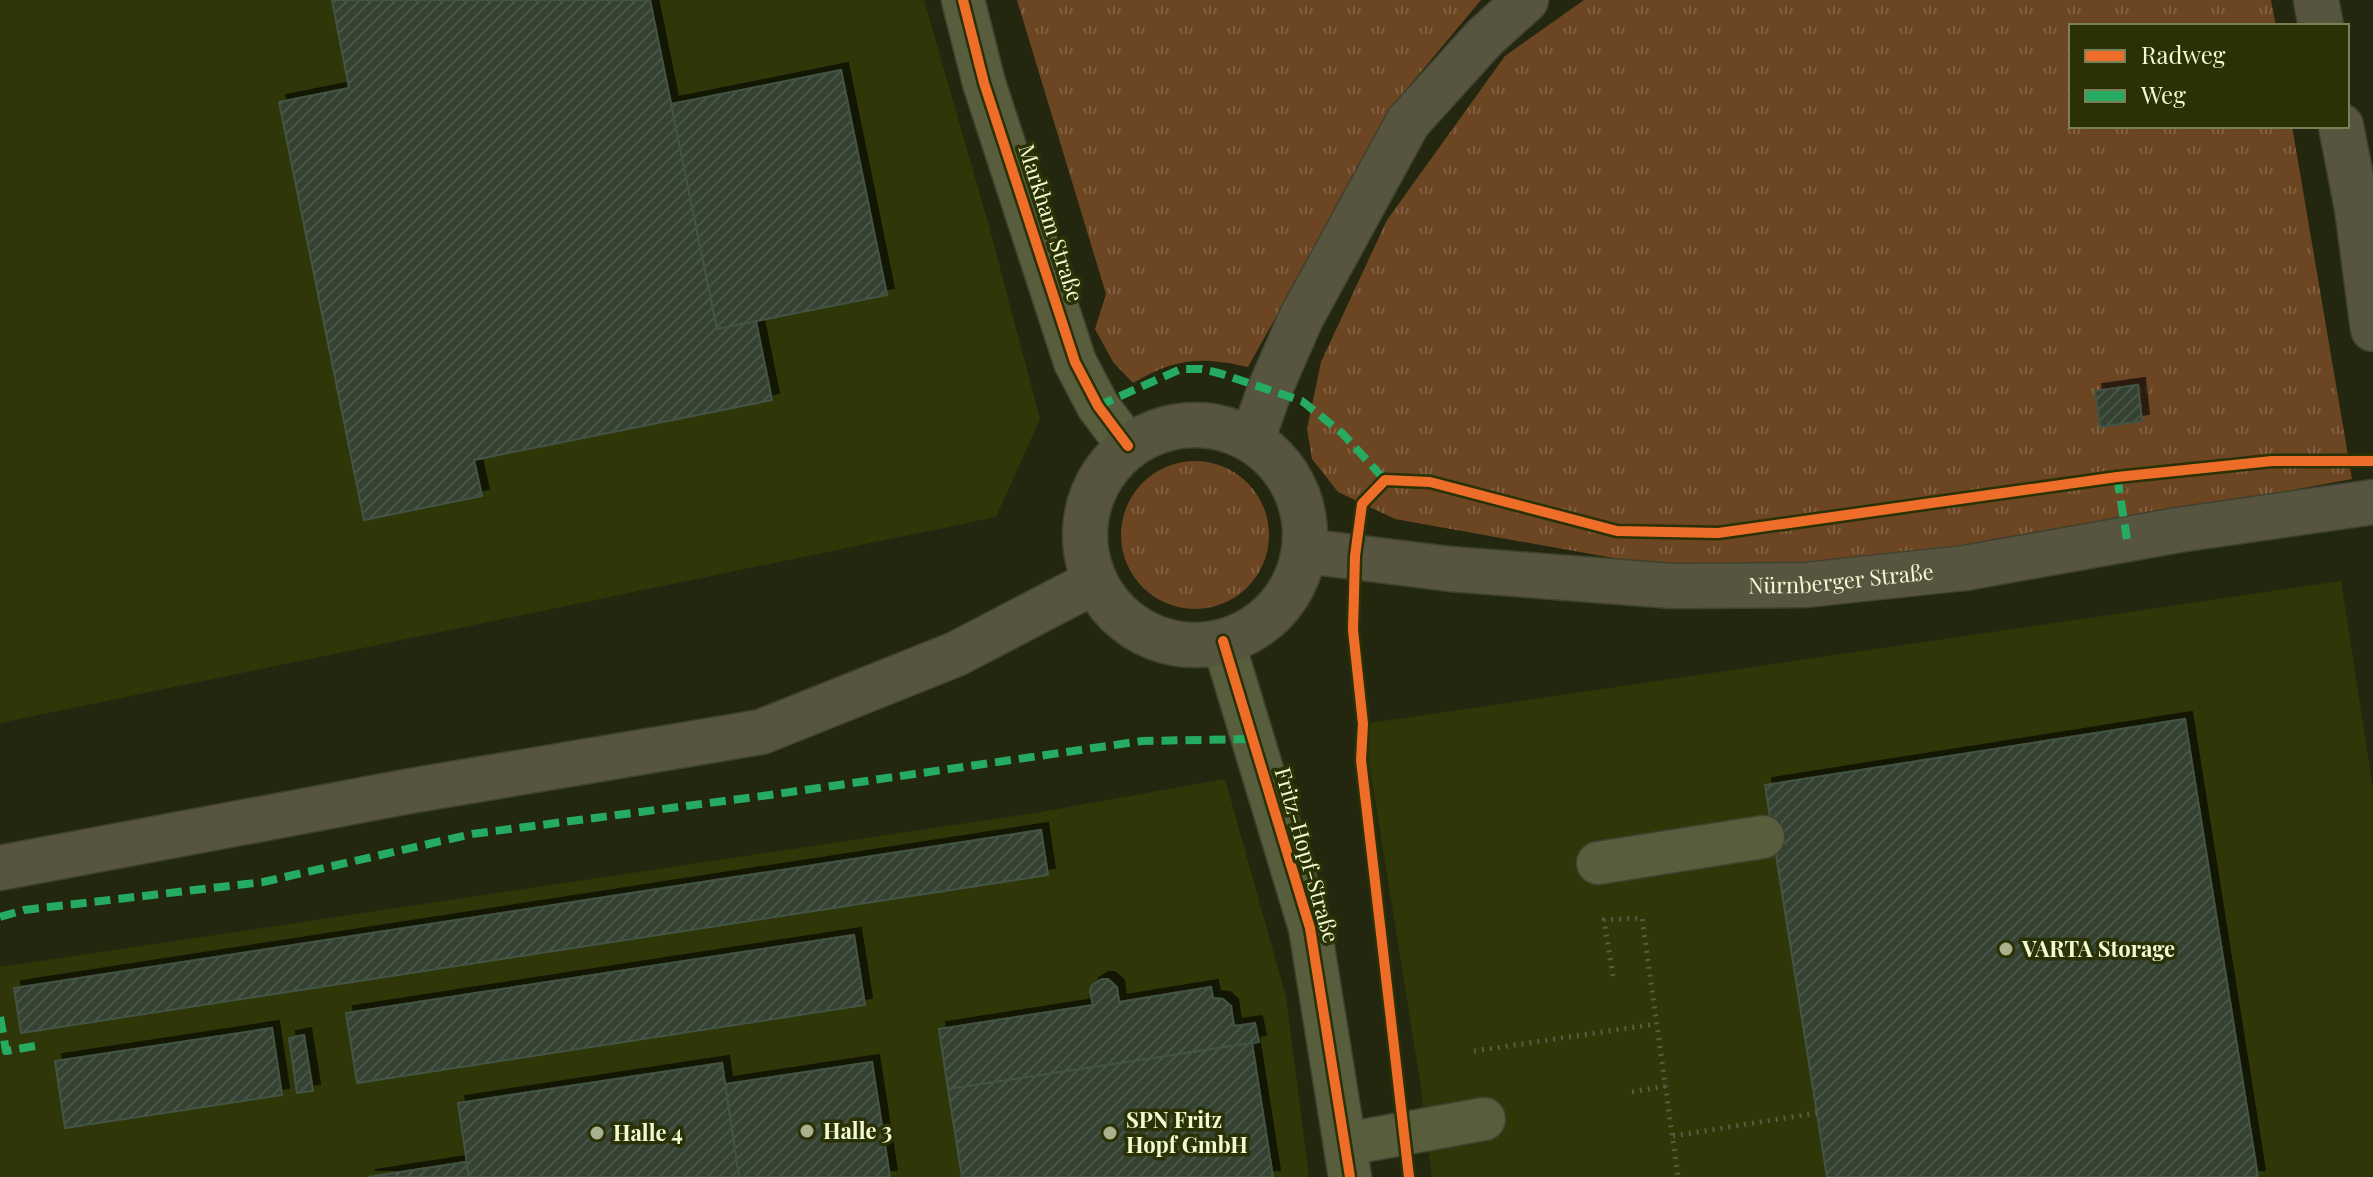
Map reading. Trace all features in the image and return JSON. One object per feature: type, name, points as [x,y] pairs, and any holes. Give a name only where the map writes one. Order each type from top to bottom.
[{"type":"main road","points":[[1252,440],[1301,318],[1408,122],[1485,37],[1526,0]]},
{"type":"main road","points":[[2316,0],[2321,24]]},
{"type":"main road","points":[[2341,128],[2357,208],[2373,329]]},
{"type":"main road","points":[[1189,424],[1221,427],[1252,440],[1277,460],[1295,487],[1304,518],[1305,551],[1295,581],[1278,608],[1253,629],[1223,641],[1185,645],[1148,635],[1116,613],[1094,582],[1084,545],[1087,508],[1102,474],[1128,446],[1157,431],[1189,424]]},
{"type":"main road","name":"Nürnberger Straße","points":[[1305,551],[1450,569],[1673,586],[1805,585],[1965,568],[2178,530],[2373,502]]},
{"type":"main road","points":[[0,868],[410,791],[761,732],[956,654],[1094,582]]},
{"type":"street","name":"Markham Straße","points":[[963,0],[984,83],[1075,362],[1098,406],[1128,446]]},
{"type":"street","name":"Fritz-Hopf-Straße","points":[[1223,641],[1310,928],[1348,1160]]},
{"type":"street","points":[[1598,863],[1763,837]]},
{"type":"street","points":[[1348,1160],[1484,1119]]},
{"type":"path","points":[[1613,976],[1604,920],[1642,918],[1678,1177]]},
{"type":"path","points":[[1474,1051],[1656,1024]]},
{"type":"path","points":[[1632,1092],[1665,1086]]},
{"type":"path","points":[[1673,1136],[1817,1113]]},
{"type":"shaded area","points":[[0,0],[924,0],[1040,419],[996,517],[0,723]]},
{"type":"shaded area","points":[[2341,581],[2373,789],[2373,1177],[1432,1177],[1420,1081],[1363,724]]},
{"type":"shaded area","points":[[1225,779],[1286,997],[1309,1177],[0,1177],[0,967],[1035,813]]},
{"type":"green space","points":[[1017,0],[1481,0],[1395,103],[1248,367],[1217,361],[1189,362],[1162,368],[1133,383],[1113,362],[1095,329],[1106,294]]},
{"type":"green space","points":[[1584,0],[2271,0],[2276,24],[2069,24],[2069,128],[2292,128],[2352,479],[1960,552],[1805,567],[1664,567],[1395,519],[1338,492],[1312,459],[1307,429],[1321,362],[1387,220],[1505,56]]},
{"type":"green space","points":[[1195,461],[1223,466],[1248,482],[1264,507],[1269,535],[1264,563],[1248,588],[1223,604],[1195,609],[1167,604],[1142,588],[1126,563],[1121,535],[1126,507],[1142,482],[1167,466]]},
{"type":"building","points":[[332,0],[650,0],[717,329],[756,321],[772,400],[474,460],[482,496],[364,520],[279,102],[349,88]]},
{"type":"building","points":[[841,70],[887,295],[717,329],[671,104]]},
{"type":"building","points":[[2138,385],[2142,421],[2100,427],[2095,391]]},
{"type":"building","name":"VARTA Storage","points":[[2185,719],[2258,1177],[1827,1177],[1765,785]]},
{"type":"building","points":[[1041,830],[1048,875],[21,1033],[14,988]]},
{"type":"building","points":[[854,935],[865,1005],[357,1083],[346,1013]]},
{"type":"building","points":[[1108,979],[1117,987],[1119,1002],[1211,987],[1213,998],[1223,999],[1231,1006],[1234,1026],[1255,1023],[1259,1042],[948,1089],[939,1029],[1093,1005],[1092,985]]},
{"type":"building","points":[[272,1028],[282,1095],[65,1128],[55,1061]]},
{"type":"building","points":[[304,1035],[313,1091],[297,1093],[289,1038]]},
{"type":"building","name":"SPN Fritz Hopf GmbH","points":[[1252,1043],[1273,1177],[962,1177],[948,1089]]},
{"type":"building","name":"Halle 3","points":[[872,1062],[890,1177],[739,1177],[725,1084]]},
{"type":"building","name":"Halle 4","points":[[722,1063],[739,1177],[469,1177],[458,1103]]},
{"type":"building","points":[[466,1162],[469,1177],[368,1177]]},
{"type":"marked path","points":[[1098,406],[1181,369],[1202,369],[1222,374],[1302,401],[1342,433],[1385,480]]},
{"type":"marked path","points":[[2117,477],[2127,539]]},
{"type":"marked path","points":[[0,917],[24,910],[263,882],[472,834],[1142,741],[1253,739]]},
{"type":"marked path","points":[[0,1017],[6,1051],[35,1046]]},
{"type":"cycle path","points":[[963,0],[984,83],[1075,362],[1098,406],[1128,446]]},
{"type":"cycle path","points":[[1409,1177],[1361,760],[1363,724],[1353,630],[1355,556],[1362,504],[1385,480],[1430,482],[1617,531],[1718,533],[2117,477],[2272,461],[2373,461]]},
{"type":"cycle path","points":[[1223,641],[1310,928],[1350,1177]]},
{"type":"place","name":"VARTA Storage","points":[[2006,949]]},
{"type":"place","name":"Halle 3","points":[[807,1131]]},
{"type":"place","name":"Halle 4","points":[[597,1133]]},
{"type":"place","name":"SPN Fritz Hopf GmbH","points":[[1110,1133]]}]
